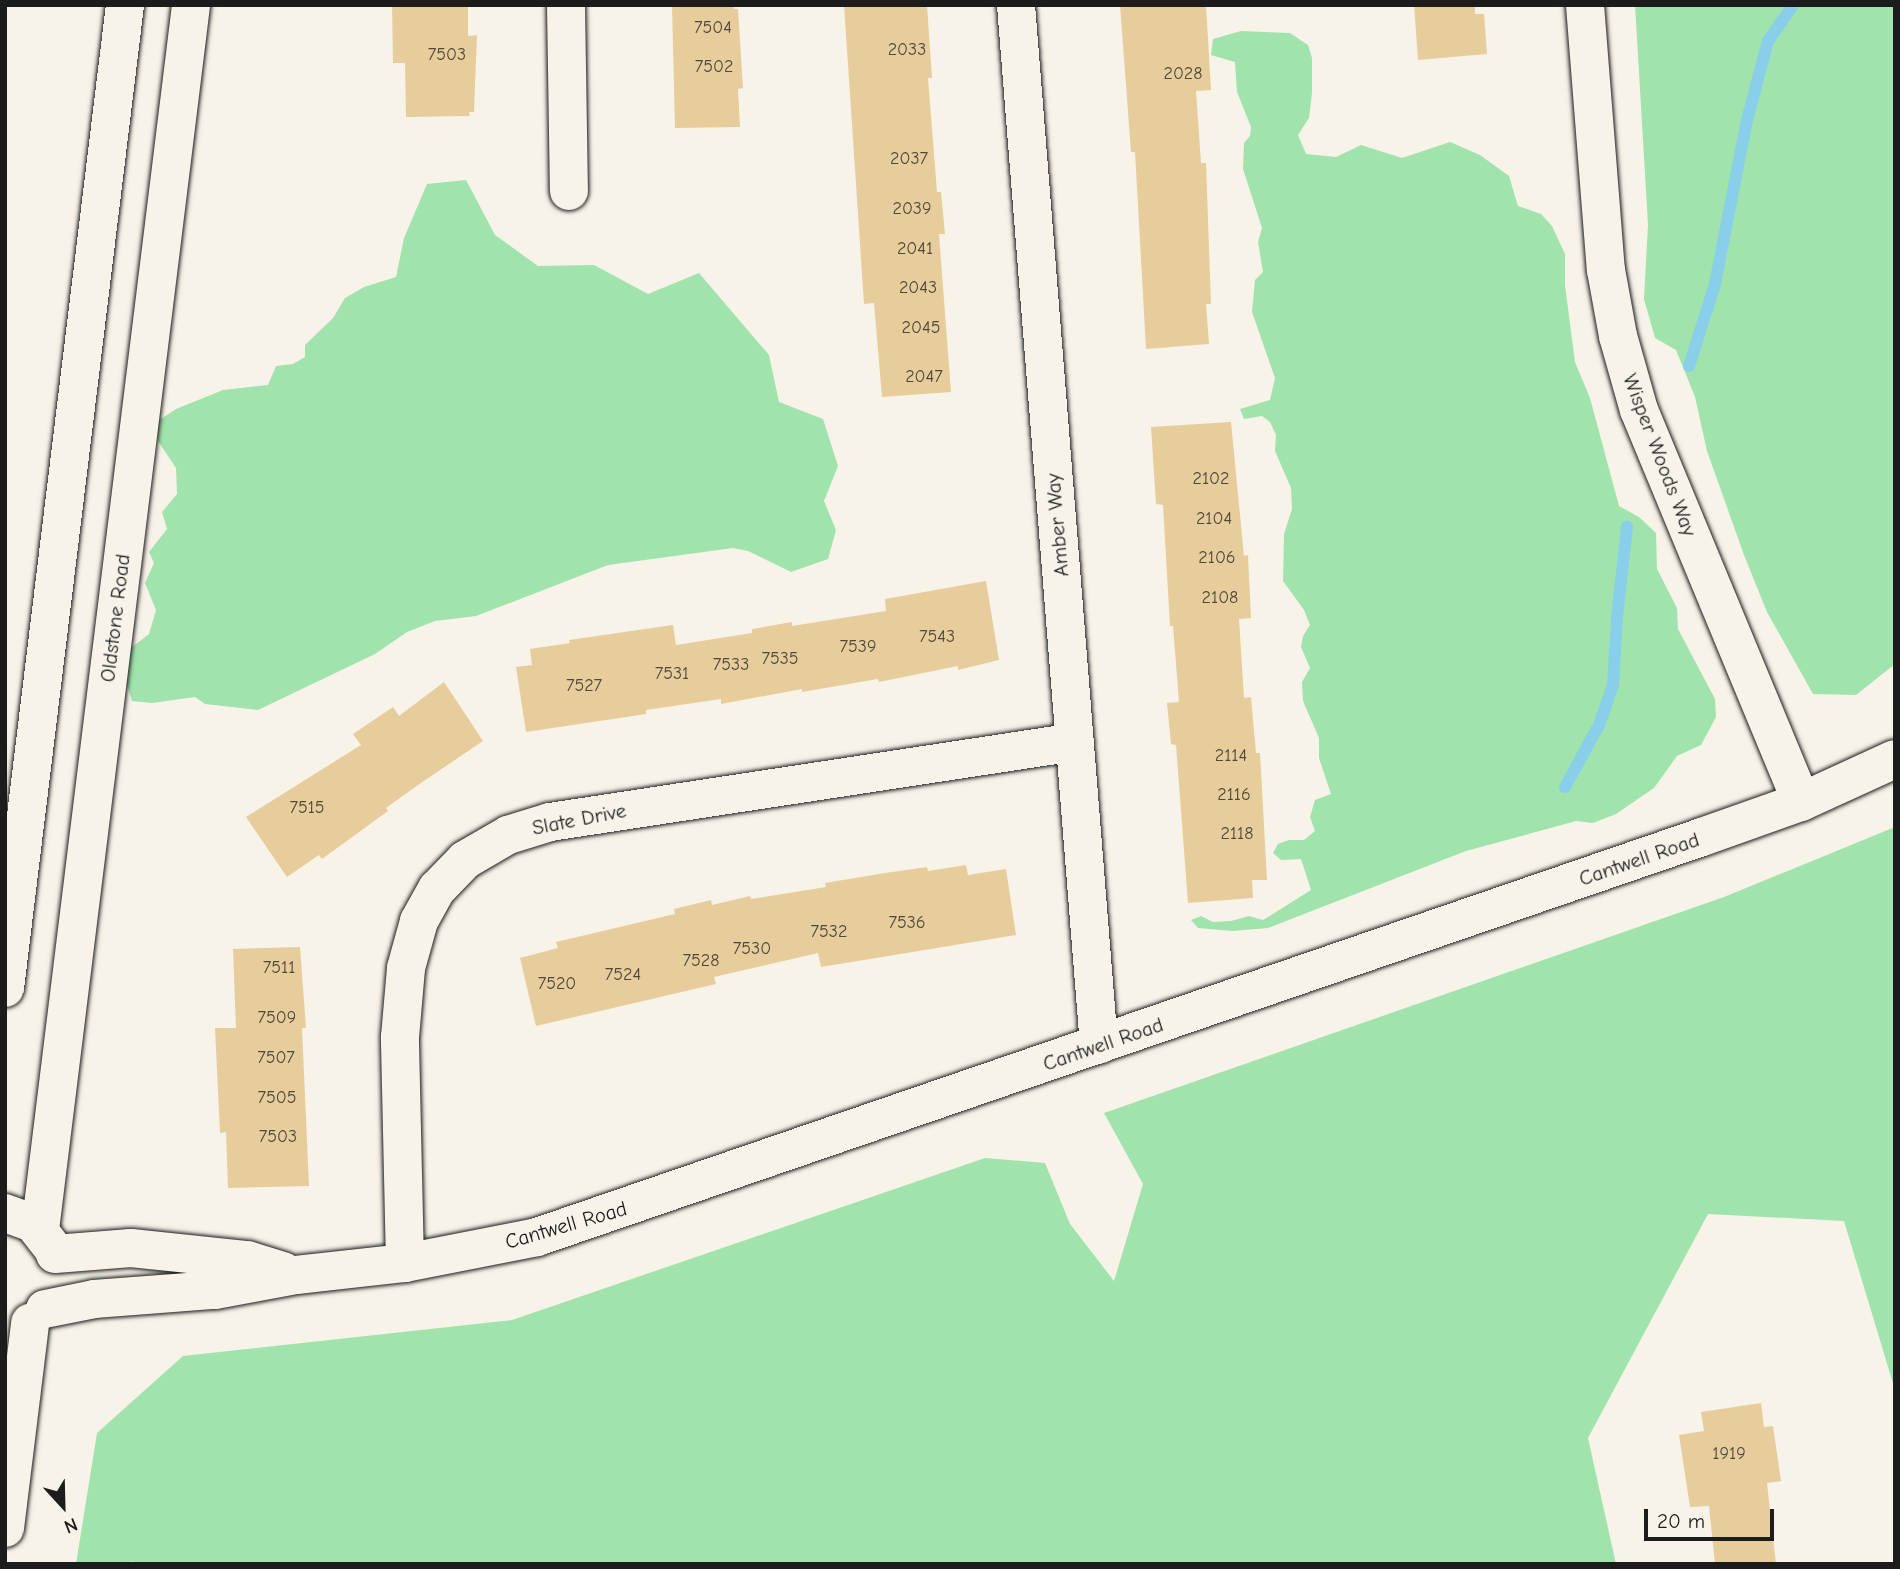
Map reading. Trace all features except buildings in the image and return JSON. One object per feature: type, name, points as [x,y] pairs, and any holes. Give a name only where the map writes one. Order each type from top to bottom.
[{"type":"street","points":[[5,988],[125,5]]},
{"type":"street","name":"Oldstone Road","points":[[27,1321],[55,1292],[58,1273],[47,1242],[191,5]]},
{"type":"street","points":[[566,5],[569,191]]},
{"type":"street","name":"Amber Way","points":[[1016,5],[1099,1045]]},
{"type":"street","name":"Wisper Woods Way","points":[[1585,5],[1606,270],[1618,336],[1639,410],[1801,802]]},
{"type":"street","name":"Slate Drive","points":[[405,1263],[400,1037],[406,968],[419,921],[437,889],[465,860],[508,835],[550,822],[1075,742]]},
{"type":"street","name":"Cantwell Road","points":[[27,1321],[94,1298],[215,1290],[296,1275],[405,1263],[537,1237],[1801,802],[1895,759]]},
{"type":"street","points":[[5,1213],[15,1214],[47,1242]]},
{"type":"street","name":"Cantwell Road","points":[[47,1242],[247,1260],[296,1275]]},
{"type":"street","points":[[5,1528],[27,1321]]},
{"type":"green space","points":[[1635,5],[1895,5],[1895,664],[1856,695],[1813,694],[1767,612],[1744,555],[1707,451],[1695,397],[1676,350],[1655,338],[1644,299],[1648,225]]},
{"type":"green space","points":[[1241,31],[1290,33],[1308,45],[1312,58],[1312,93],[1309,118],[1298,135],[1306,154],[1336,157],[1361,145],[1402,158],[1450,142],[1480,155],[1509,176],[1518,206],[1541,214],[1552,226],[1565,254],[1565,285],[1575,362],[1590,398],[1619,506],[1639,517],[1656,533],[1657,569],[1677,608],[1678,629],[1715,699],[1716,717],[1701,745],[1677,756],[1654,788],[1616,814],[1593,823],[1576,821],[1466,851],[1268,928],[1232,931],[1198,928],[1191,920],[1201,916],[1213,922],[1231,921],[1249,916],[1263,920],[1311,890],[1301,859],[1281,860],[1273,853],[1278,844],[1289,840],[1304,840],[1315,831],[1310,817],[1315,800],[1331,794],[1319,758],[1319,738],[1303,701],[1302,682],[1310,668],[1301,647],[1303,636],[1310,625],[1304,610],[1283,581],[1284,534],[1292,509],[1291,488],[1275,451],[1276,435],[1270,422],[1262,416],[1244,419],[1240,409],[1270,400],[1275,378],[1252,312],[1255,280],[1263,272],[1258,242],[1262,228],[1243,169],[1244,143],[1250,136],[1251,127],[1237,92],[1235,62],[1211,55],[1213,39]]},
{"type":"green space","points":[[466,180],[495,235],[538,266],[594,265],[648,294],[699,273],[769,355],[779,402],[823,419],[838,466],[824,501],[836,530],[828,559],[791,572],[748,551],[733,548],[608,565],[476,616],[435,621],[407,632],[375,654],[258,710],[205,704],[195,697],[152,703],[132,701],[125,678],[131,648],[149,634],[156,610],[145,583],[154,563],[149,552],[167,529],[162,512],[177,494],[176,468],[158,441],[158,421],[176,409],[223,390],[268,385],[276,366],[293,364],[305,357],[305,345],[333,318],[345,298],[364,287],[396,277],[404,238],[427,184]]},
{"type":"green space","points":[[1895,827],[1895,1390],[1844,1221],[1708,1214],[1588,1438],[1616,1564],[136,1564],[132,1561],[128,1564],[76,1564],[97,1433],[183,1356],[512,1320],[985,1158],[1045,1163],[1070,1224],[1114,1281],[1143,1184],[1104,1113],[1724,897]]},
{"type":"waterway","points":[[1689,366],[1715,284],[1746,124],[1768,41],[1793,5]]},
{"type":"waterway","points":[[1565,787],[1599,725],[1613,685],[1627,527]]}]
